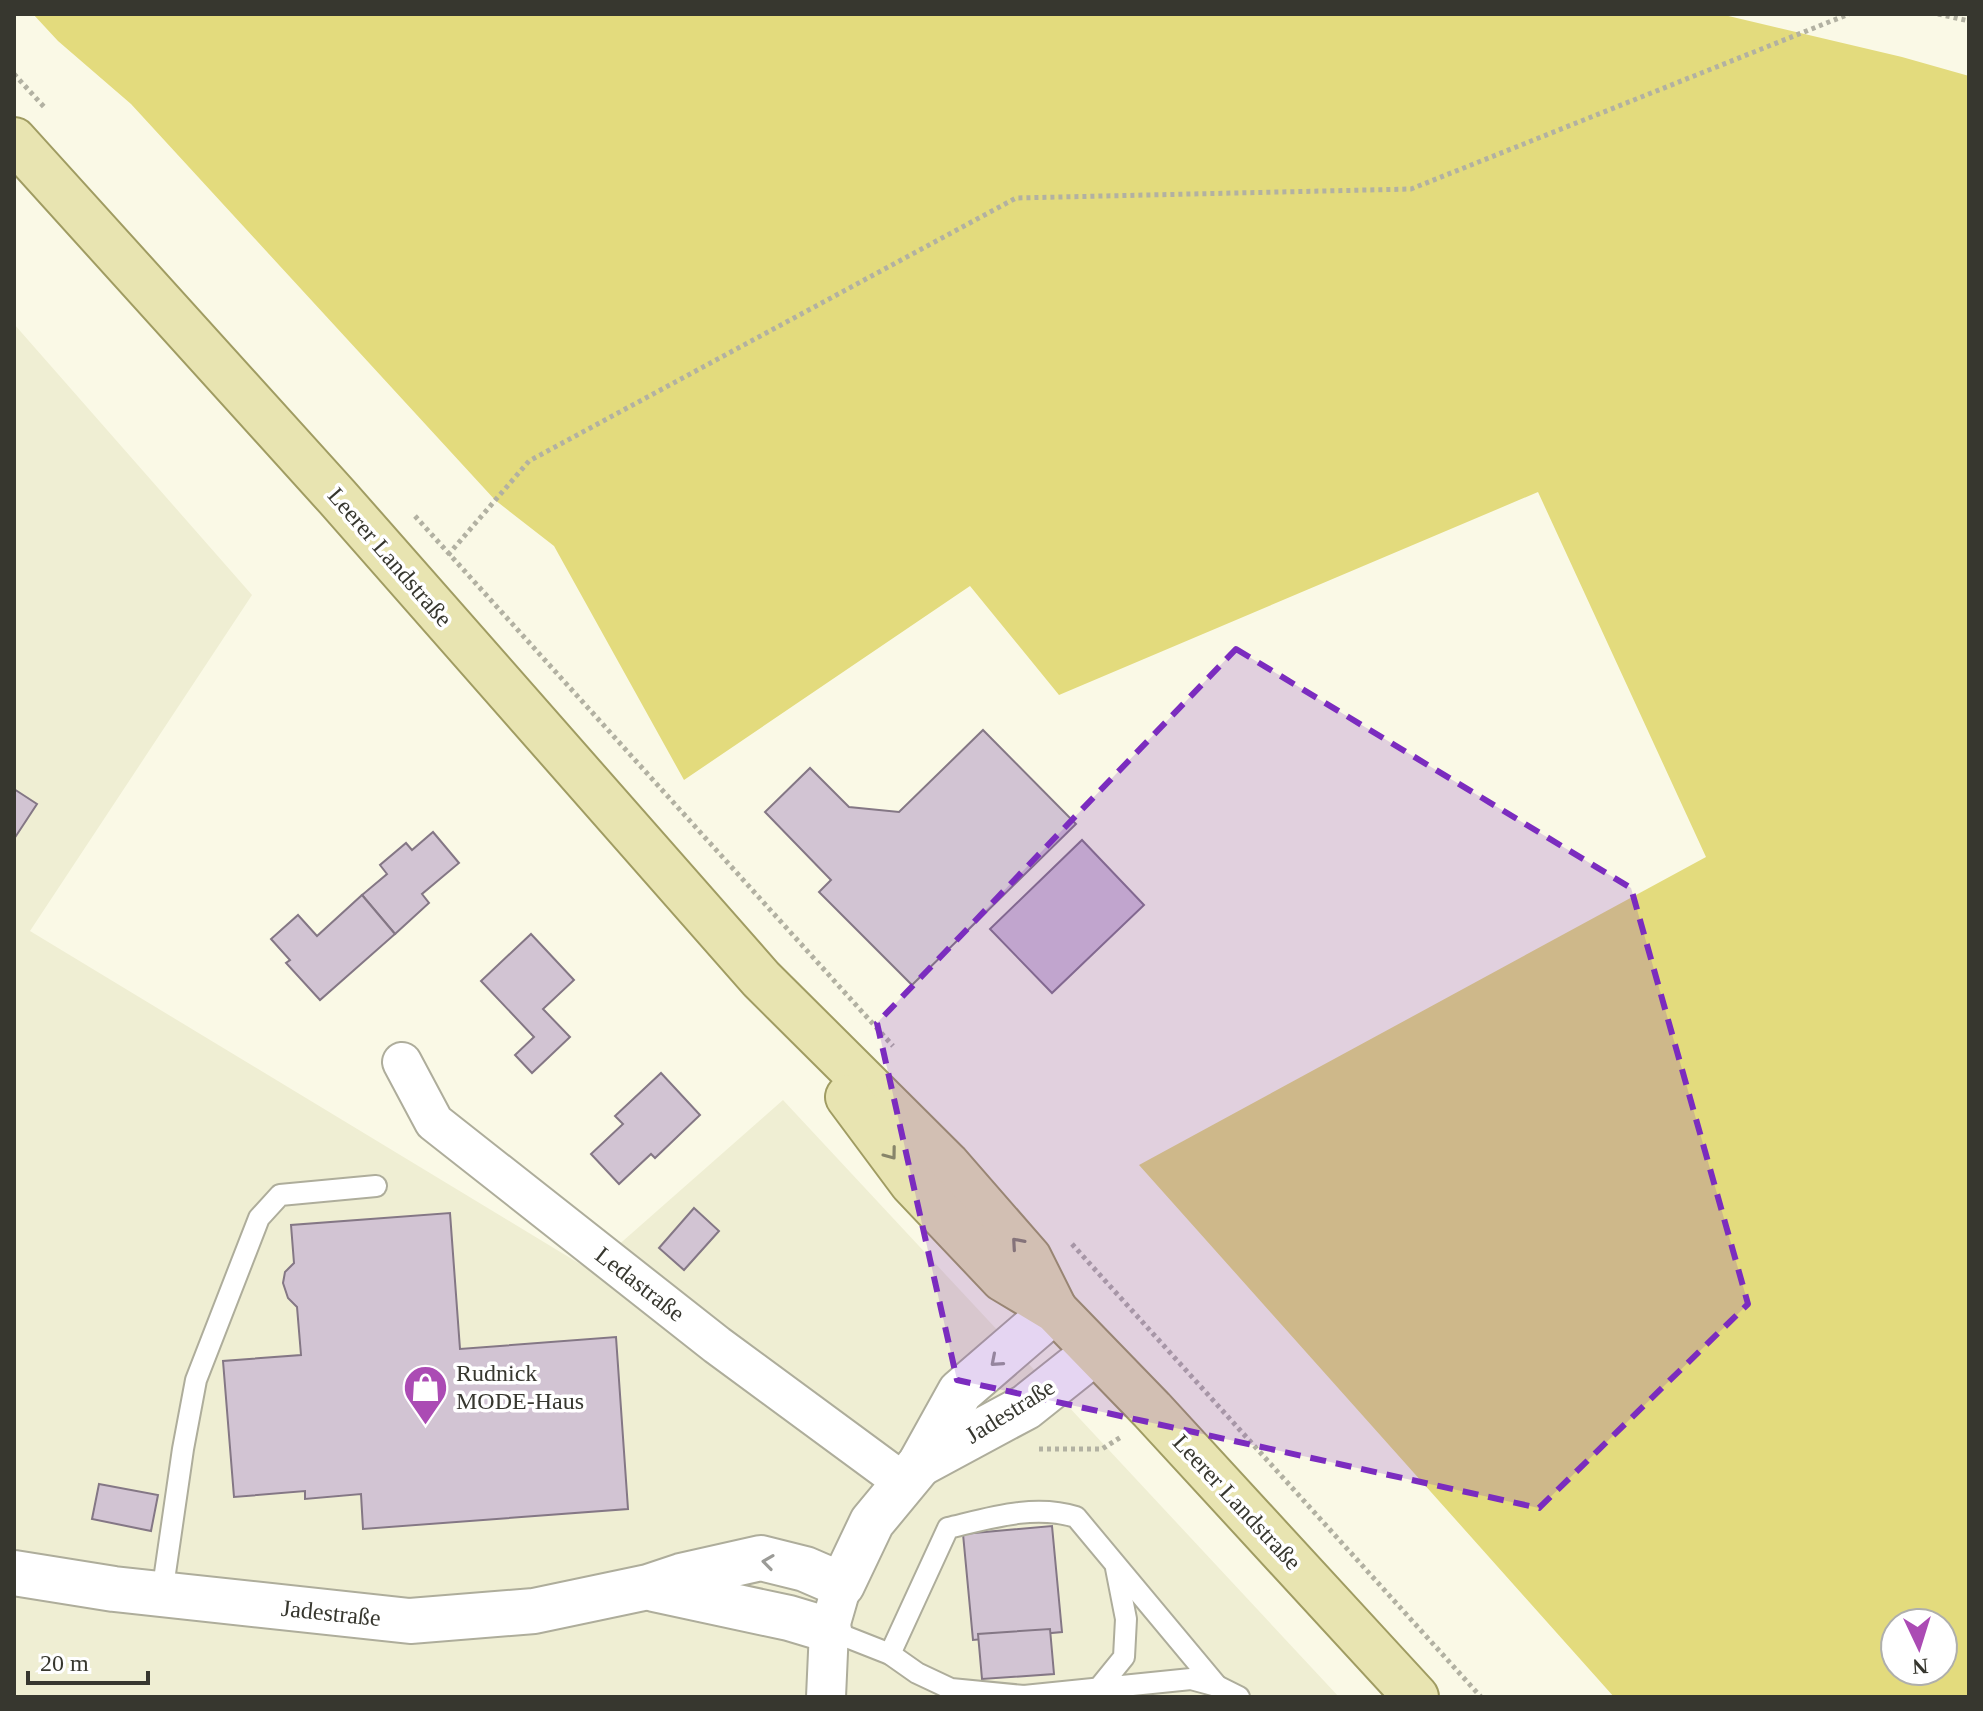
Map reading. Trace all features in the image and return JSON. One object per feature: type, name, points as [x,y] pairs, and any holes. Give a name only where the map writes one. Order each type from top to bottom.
[{"type":"main road","name":"Leerer Landstraße","points":[[14,140],[419,590],[761,979],[947,1164],[1029,1258],[1055,1310],[1416,1697]]},
{"type":"street","name":"Ledastraße","points":[[402,1062],[434,1122],[717,1345],[911,1473]]},
{"type":"street","name":"Jadestraße","points":[[648,1587],[789,1618],[829,1630],[842,1585],[872,1522],[911,1473],[960,1392],[1055,1310]]},
{"type":"street","name":"Jadestraße","points":[[911,1473],[1026,1407],[1095,1352]]},
{"type":"street","name":"Jadestraße","points":[[14,1573],[114,1589],[410,1621],[534,1611],[648,1587],[681,1576],[761,1558],[805,1569],[842,1585]]},
{"type":"street","points":[[826,1697],[829,1630]]},
{"type":"lane","points":[[162,1594],[196,1380],[259,1218],[280,1195],[376,1186]]},
{"type":"lane","points":[[890,1654],[948,1528],[1011,1513],[1058,1511],[1076,1517],[1217,1686]]},
{"type":"lane","points":[[1098,1689],[1124,1657],[1126,1619],[1115,1564]]},
{"type":"lane","points":[[829,1630],[890,1654],[917,1673],[951,1689],[1024,1696],[1191,1679],[1217,1686],[1239,1697]]},
{"type":"lane","points":[[917,1673],[922,1697]]},
{"type":"path","points":[[419,590],[529,461],[1016,198],[1411,189],[1849,14]]},
{"type":"path","points":[[1938,14],[1969,21]]},
{"type":"path","points":[[14,74],[56,120]]},
{"type":"path","points":[[406,506],[902,1056]]},
{"type":"path","points":[[1071,1243],[1481,1697]]},
{"type":"highlighted area","points":[[1236,649],[1631,888],[1748,1304],[1539,1508],[957,1380],[877,1023]]},
{"type":"shaded area","points":[[33,14],[1720,14],[1969,76],[1969,1697],[1614,1697],[1139,1165],[1706,857],[1538,492],[1059,695],[970,586],[684,780],[554,546],[495,500],[131,104],[58,41]]},
{"type":"shaded area","points":[[14,324],[252,595],[30,931],[590,1270],[783,1100],[1339,1697],[14,1697]]},
{"type":"building","points":[[983,730],[1076,824],[912,985],[819,892],[831,880],[765,812],[810,768],[849,807],[899,812]]},
{"type":"building","points":[[14,789],[37,804],[14,839]]},
{"type":"building","points":[[433,832],[459,863],[422,894],[429,903],[395,934],[362,895],[387,874],[380,865],[406,843],[412,850]]},
{"type":"building","points":[[1082,840],[1144,905],[1052,993],[990,929]]},
{"type":"building","points":[[362,895],[395,934],[320,1000],[286,963],[290,960],[271,939],[298,915],[317,936]]},
{"type":"building","points":[[531,934],[574,980],[543,1009],[570,1037],[532,1073],[515,1055],[534,1037],[481,981]]},
{"type":"building","points":[[661,1073],[700,1115],[655,1158],[651,1154],[619,1184],[591,1154],[623,1124],[615,1116]]},
{"type":"building","points":[[694,1208],[719,1231],[684,1270],[659,1248]]},
{"type":"building","name":"Rudnick MODE-Haus","points":[[450,1213],[460,1349],[616,1337],[628,1509],[363,1529],[361,1494],[305,1499],[305,1491],[234,1497],[223,1361],[301,1355],[297,1307],[288,1298],[283,1283],[285,1272],[294,1263],[291,1225]]},
{"type":"building","points":[[99,1484],[158,1495],[151,1531],[92,1519]]},
{"type":"building","points":[[1052,1526],[1062,1632],[973,1640],[963,1534]]},
{"type":"building","points":[[1050,1629],[1054,1674],[982,1679],[978,1634]]},
{"type":"place","name":"Rudnick MODE-Haus","points":[[425,1426]]}]
